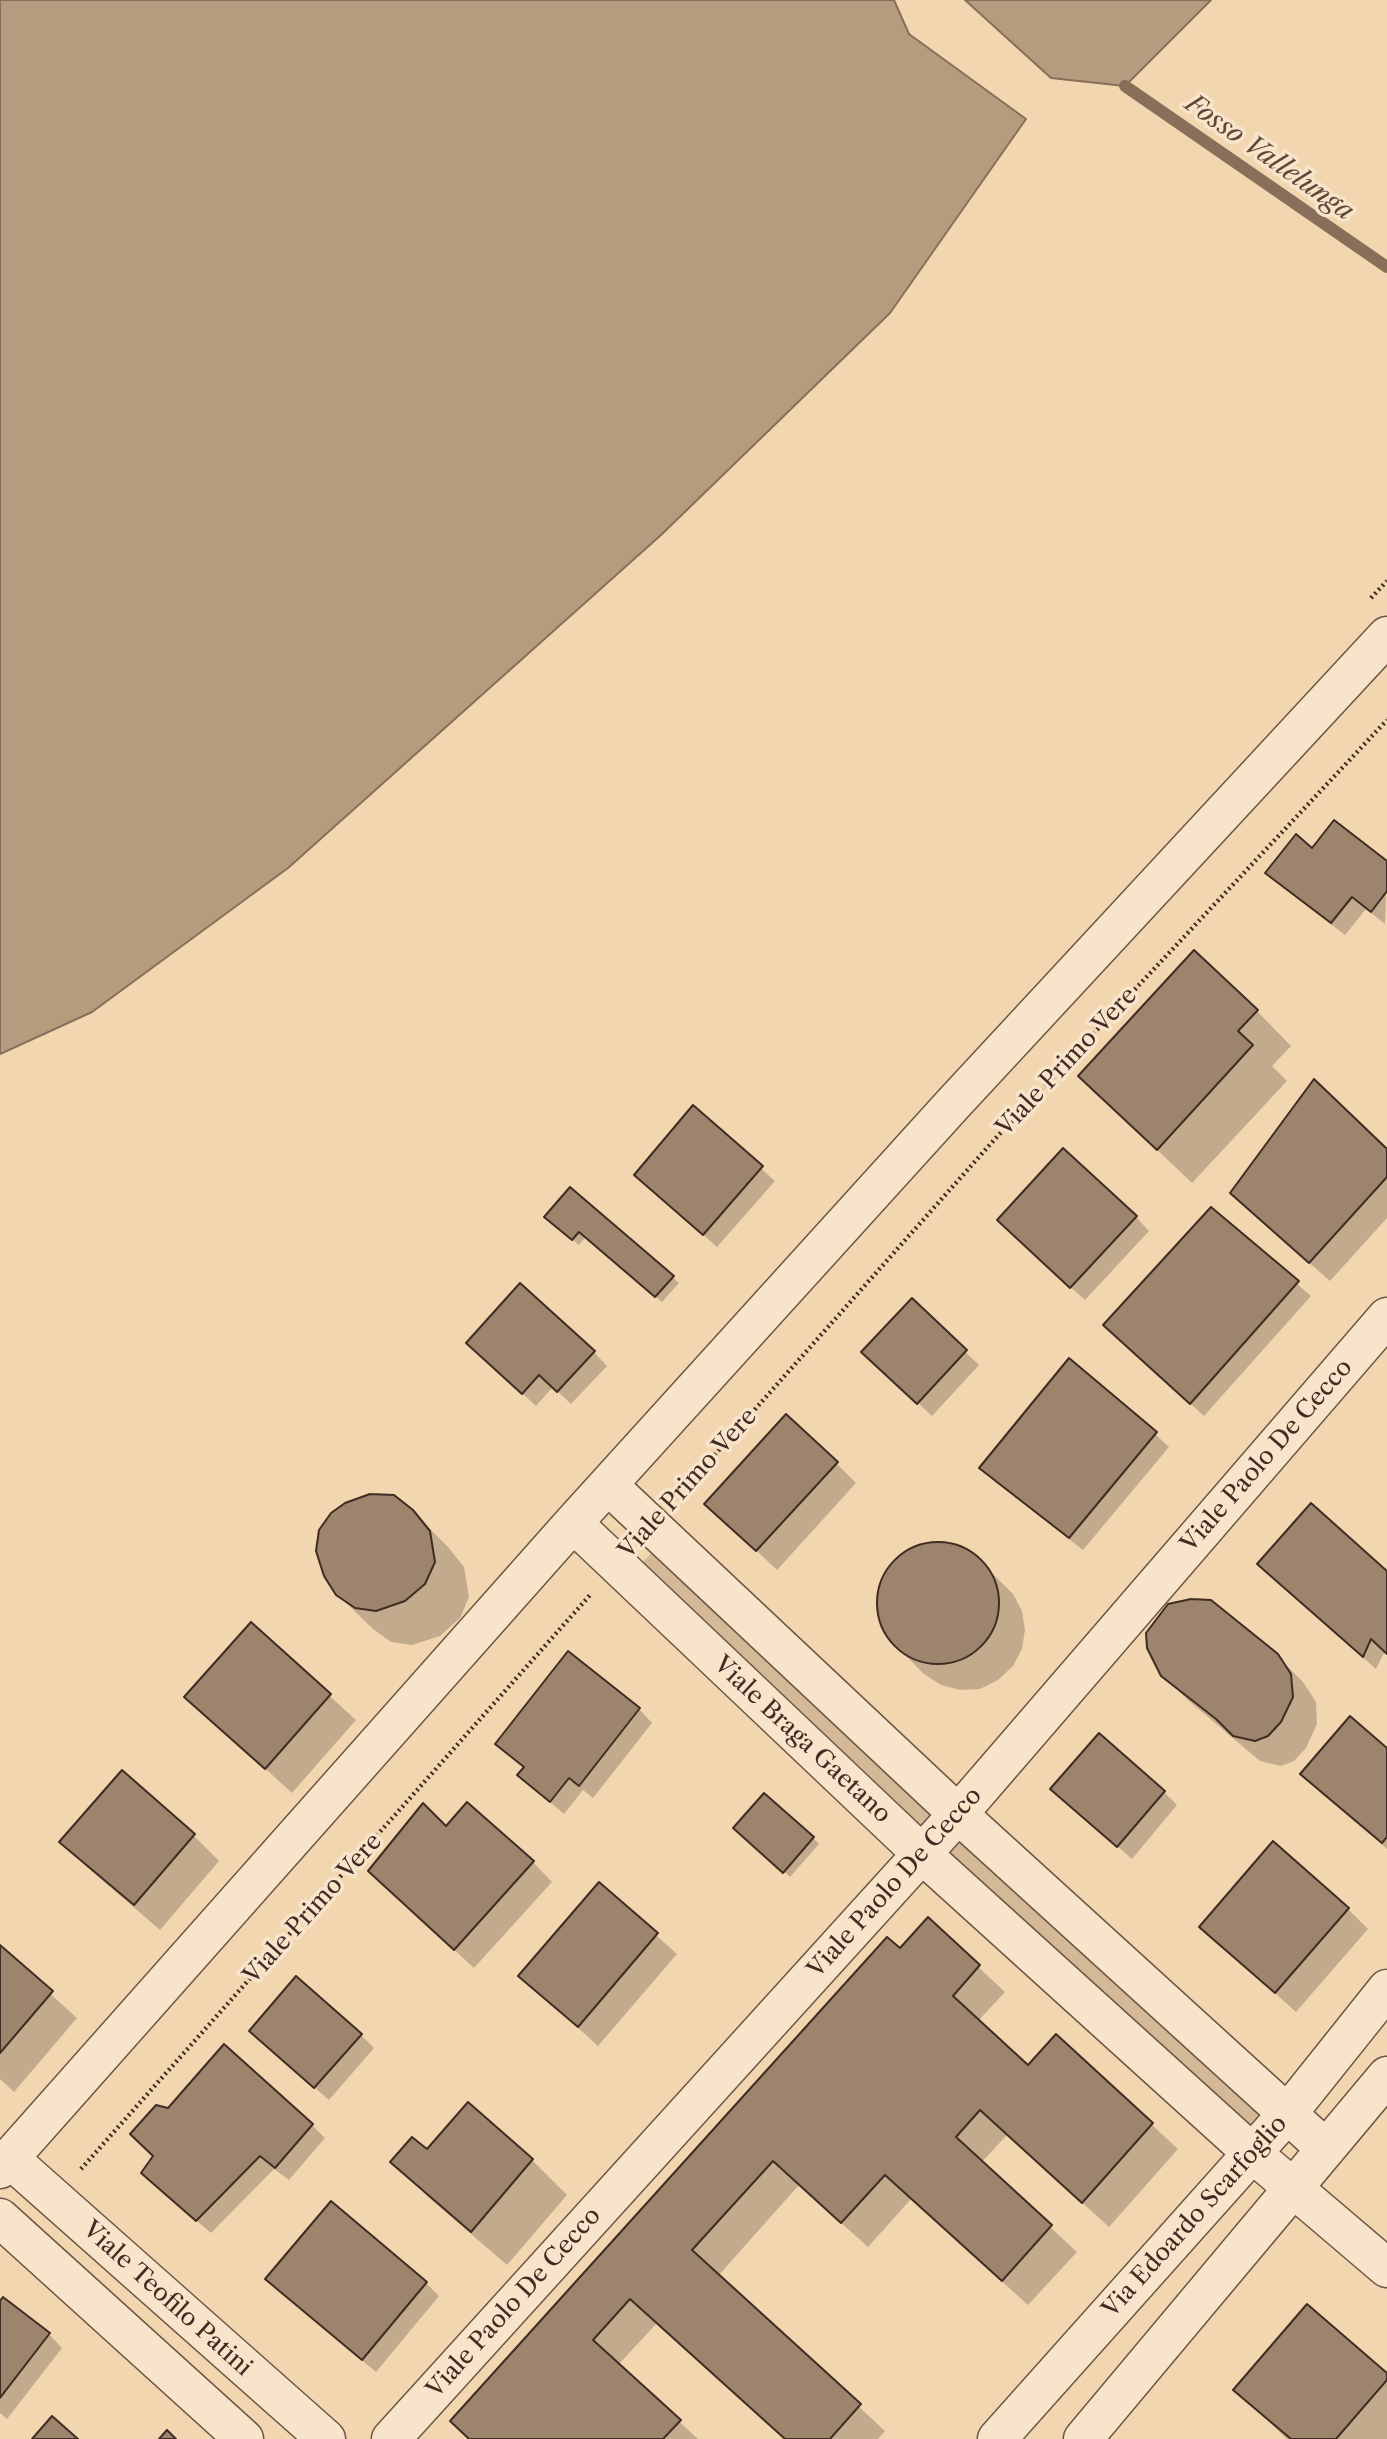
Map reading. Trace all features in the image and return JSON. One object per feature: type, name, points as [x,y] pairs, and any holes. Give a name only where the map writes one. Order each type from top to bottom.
[{"type":"street","points":[[5,2163],[573,1523],[953,1104],[1387,636]]},
{"type":"street","name":"Viale Paolo De Cecco","points":[[391,2439],[958,1814],[1387,1317]]},
{"type":"street","points":[[608,1485],[958,1814],[1326,2149]]},
{"type":"street","name":"Viale Braga Gaetano","points":[[573,1523],[922,1854],[1293,2187]]},
{"type":"street","name":"Via Edoardo Scarfoglio","points":[[997,2439],[1288,2113],[1387,1989]]},
{"type":"street","points":[[1083,2439],[1387,2076]]},
{"type":"street","name":"Viale Teofilo Patini","points":[[5,2163],[54,2198],[326,2439]]},
{"type":"street","points":[[1293,2187],[1387,2268]]},
{"type":"street","points":[[0,2218],[244,2439]]},
{"type":"path","name":"Viale Primo Vere","points":[[652,1526],[994,1139],[1387,720]]},
{"type":"path","name":"Viale Primo Vere","points":[[54,2198],[617,1564]]},
{"type":"shaded area","points":[[0,0],[894,0],[909,34],[1026,119],[890,313],[661,535],[288,868],[92,1012],[0,1054]]},
{"type":"shaded area","points":[[965,0],[1211,0],[1125,86],[1051,78]]},
{"type":"shaded area","points":[[654,1550],[936,1816],[923,1829],[642,1563]]},
{"type":"shaded area","points":[[959,1838],[1263,2113],[1250,2127],[946,1851]]},
{"type":"building","points":[[1334,820],[1387,861],[1387,891],[1371,912],[1352,897],[1331,923],[1265,873],[1296,834],[1312,848]]},
{"type":"building","points":[[1194,950],[1258,1010],[1238,1031],[1253,1045],[1157,1150],[1078,1076]]},
{"type":"building","points":[[1314,1079],[1387,1149],[1387,1177],[1309,1263],[1230,1193]]},
{"type":"building","points":[[693,1105],[763,1166],[703,1235],[634,1175]]},
{"type":"building","points":[[1063,1148],[1137,1216],[1070,1288],[997,1220]]},
{"type":"building","points":[[570,1187],[674,1276],[655,1297],[579,1232],[572,1240],[544,1217]]},
{"type":"building","points":[[1211,1207],[1299,1281],[1190,1404],[1103,1325]]},
{"type":"building","points":[[520,1283],[595,1351],[557,1392],[539,1375],[522,1394],[466,1343]]},
{"type":"building","points":[[912,1298],[967,1350],[917,1404],[861,1352]]},
{"type":"building","points":[[1069,1358],[1157,1432],[1069,1538],[979,1468]]},
{"type":"building","points":[[786,1414],[838,1462],[756,1551],[704,1504]]},
{"type":"building","points":[[370,1494],[394,1495],[413,1510],[430,1531],[435,1562],[425,1584],[405,1601],[376,1611],[355,1608],[336,1595],[324,1576],[316,1551],[319,1530],[331,1513],[345,1503]]},
{"type":"building","points":[[1311,1503],[1387,1571],[1387,1654],[1371,1639],[1363,1657],[1257,1564]]},
{"type":"building","points":[[938,1542],[961,1546],[981,1560],[995,1580],[999,1603],[995,1626],[981,1646],[961,1660],[938,1664],[915,1660],[895,1646],[881,1626],[877,1603],[881,1580],[895,1560],[915,1546]]},
{"type":"building","points":[[1191,1599],[1211,1600],[1278,1654],[1291,1674],[1293,1697],[1281,1722],[1268,1736],[1255,1741],[1233,1736],[1216,1719],[1161,1676],[1147,1648],[1146,1633],[1168,1604]]},
{"type":"building","points":[[251,1622],[331,1694],[265,1769],[184,1697]]},
{"type":"building","points":[[568,1651],[640,1708],[579,1786],[569,1778],[550,1802],[517,1775],[524,1767],[495,1744]]},
{"type":"building","points":[[1350,1716],[1387,1748],[1387,1837],[1382,1843],[1300,1774]]},
{"type":"building","points":[[1099,1733],[1165,1791],[1117,1847],[1050,1789]]},
{"type":"building","points":[[122,1770],[195,1834],[134,1905],[59,1842]]},
{"type":"building","points":[[764,1793],[814,1837],[783,1873],[733,1828]]},
{"type":"building","points":[[467,1802],[534,1861],[454,1950],[368,1871],[423,1803],[446,1826]]},
{"type":"building","points":[[1273,1841],[1349,1908],[1275,1993],[1199,1927]]},
{"type":"building","points":[[599,1882],[658,1933],[578,2027],[518,1976]]},
{"type":"building","points":[[928,1917],[980,1965],[953,1996],[1028,2065],[1056,2034],[1153,2123],[1082,2203],[980,2110],[956,2137],[1052,2225],[1002,2281],[885,2175],[841,2223],[773,2161],[692,2250],[861,2404],[830,2439],[785,2439],[630,2299],[593,2340],[681,2420],[663,2439],[469,2439],[450,2421],[887,1937],[900,1948]]},
{"type":"building","points":[[0,1945],[53,1991],[0,2053]]},
{"type":"building","points":[[296,1976],[362,2034],[314,2088],[249,2031]]},
{"type":"building","points":[[224,2044],[313,2124],[275,2168],[260,2156],[196,2221],[141,2173],[153,2156],[130,2134],[156,2105],[168,2108]]},
{"type":"building","points":[[468,2102],[533,2159],[471,2232],[390,2162],[412,2137],[427,2149]]},
{"type":"building","points":[[331,2201],[427,2282],[362,2360],[265,2279]]},
{"type":"building","points":[[3,2297],[50,2333],[0,2398],[0,2301]]},
{"type":"building","points":[[1307,2304],[1387,2373],[1387,2380],[1336,2439],[1291,2439],[1233,2390]]},
{"type":"building","points":[[52,2416],[78,2439],[32,2439]]},
{"type":"building","points":[[167,2430],[176,2439],[159,2439]]},
{"type":"waterway","name":"Fosso Vallelunga","points":[[1125,86],[1387,267]]}]
